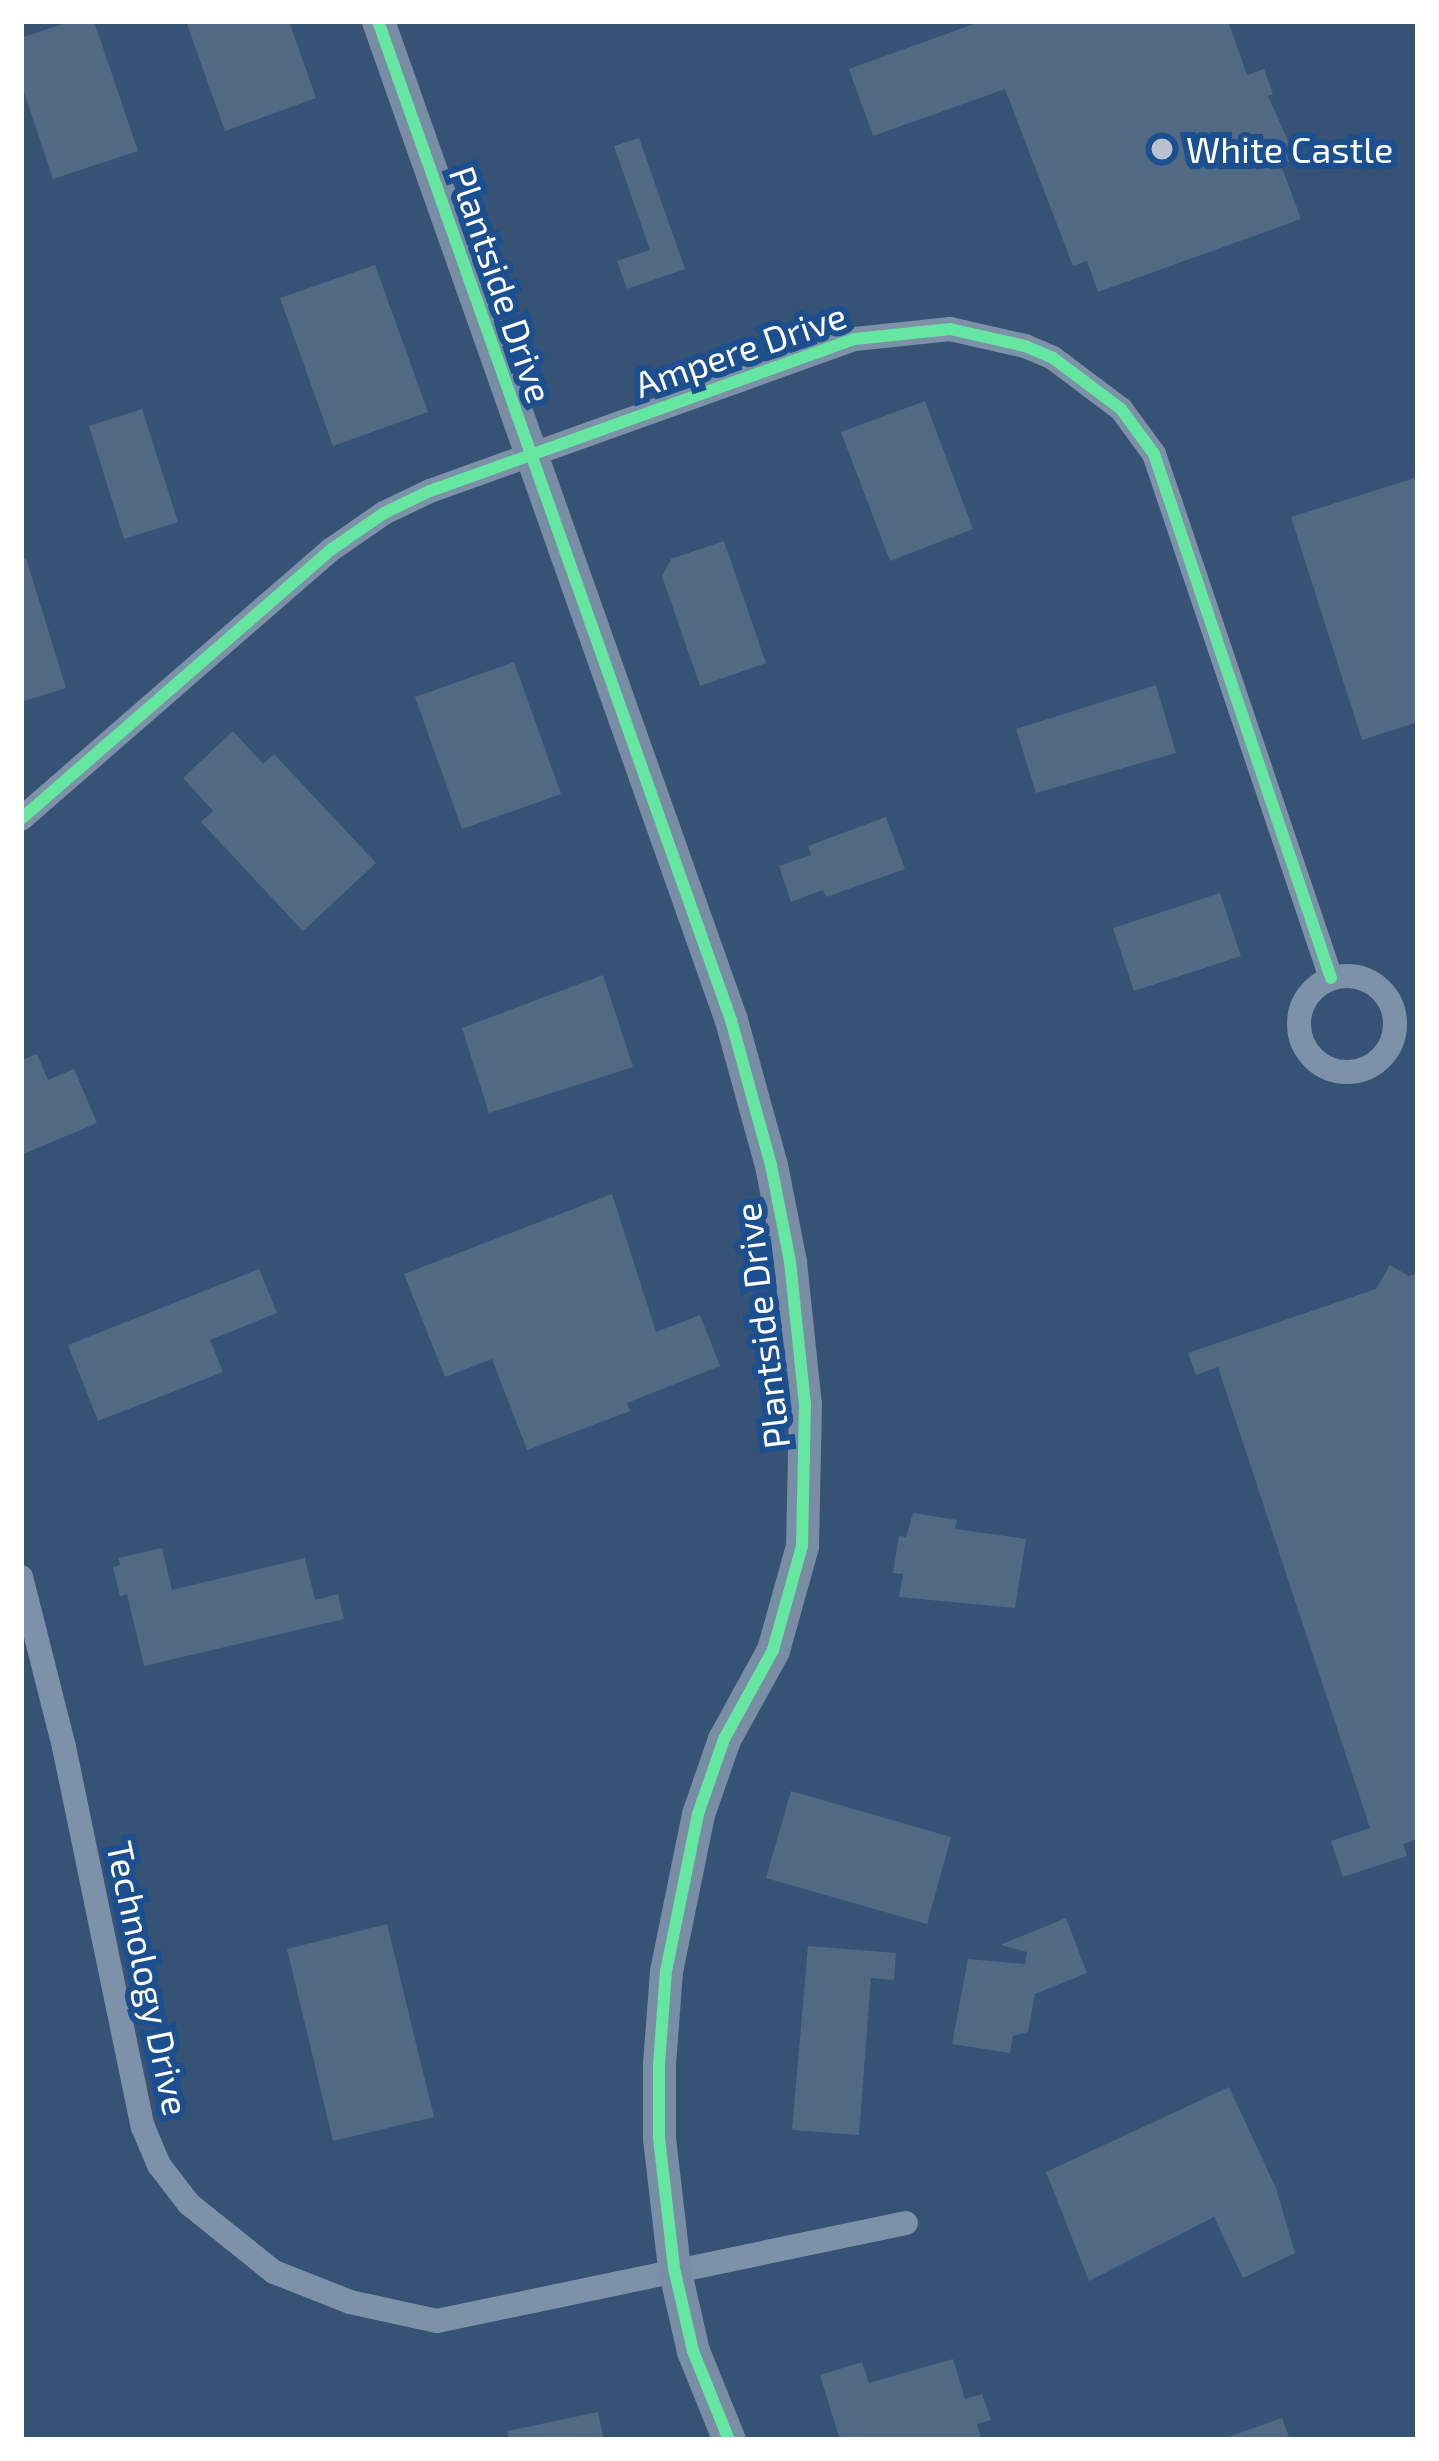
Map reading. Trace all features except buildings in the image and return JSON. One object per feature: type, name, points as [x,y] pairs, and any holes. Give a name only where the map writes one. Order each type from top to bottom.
[{"type":"street","name":"Plantside Drive","points":[[378,21],[753,1092],[790,1262],[805,1404],[807,1495],[790,1603],[756,1684],[724,1738],[705,1796],[666,1971],[659,2138],[674,2268],[693,2350],[729,2440]]},
{"type":"street","name":"Ampere Drive","points":[[21,819],[346,538],[430,490],[887,332],[925,328],[980,333],[1025,346],[1090,381],[1139,431],[1167,479],[1331,978]]},
{"type":"street","points":[[1348,975],[1376,985],[1395,1015],[1390,1048],[1374,1065],[1356,1072],[1323,1067],[1299,1034],[1302,1004],[1331,978],[1348,975]]},
{"type":"street","name":"Technology Drive","points":[[21,1577],[64,1747],[134,2096],[159,2165],[189,2204],[274,2272],[350,2302],[437,2321],[906,2223]]},
{"type":"cycle path","points":[[378,21],[731,1020],[771,1165],[790,1262],[805,1404],[802,1546],[773,1650],[724,1739],[698,1814],[666,1971],[659,2065],[659,2138],[674,2268],[693,2351],[729,2440]]},
{"type":"cycle path","points":[[21,819],[332,549],[384,513],[430,491],[855,339],[950,329],[1025,346],[1053,358],[1121,409],[1154,454],[1331,978]]},
{"type":"place","name":"White Castle","points":[[1162,149]]}]
